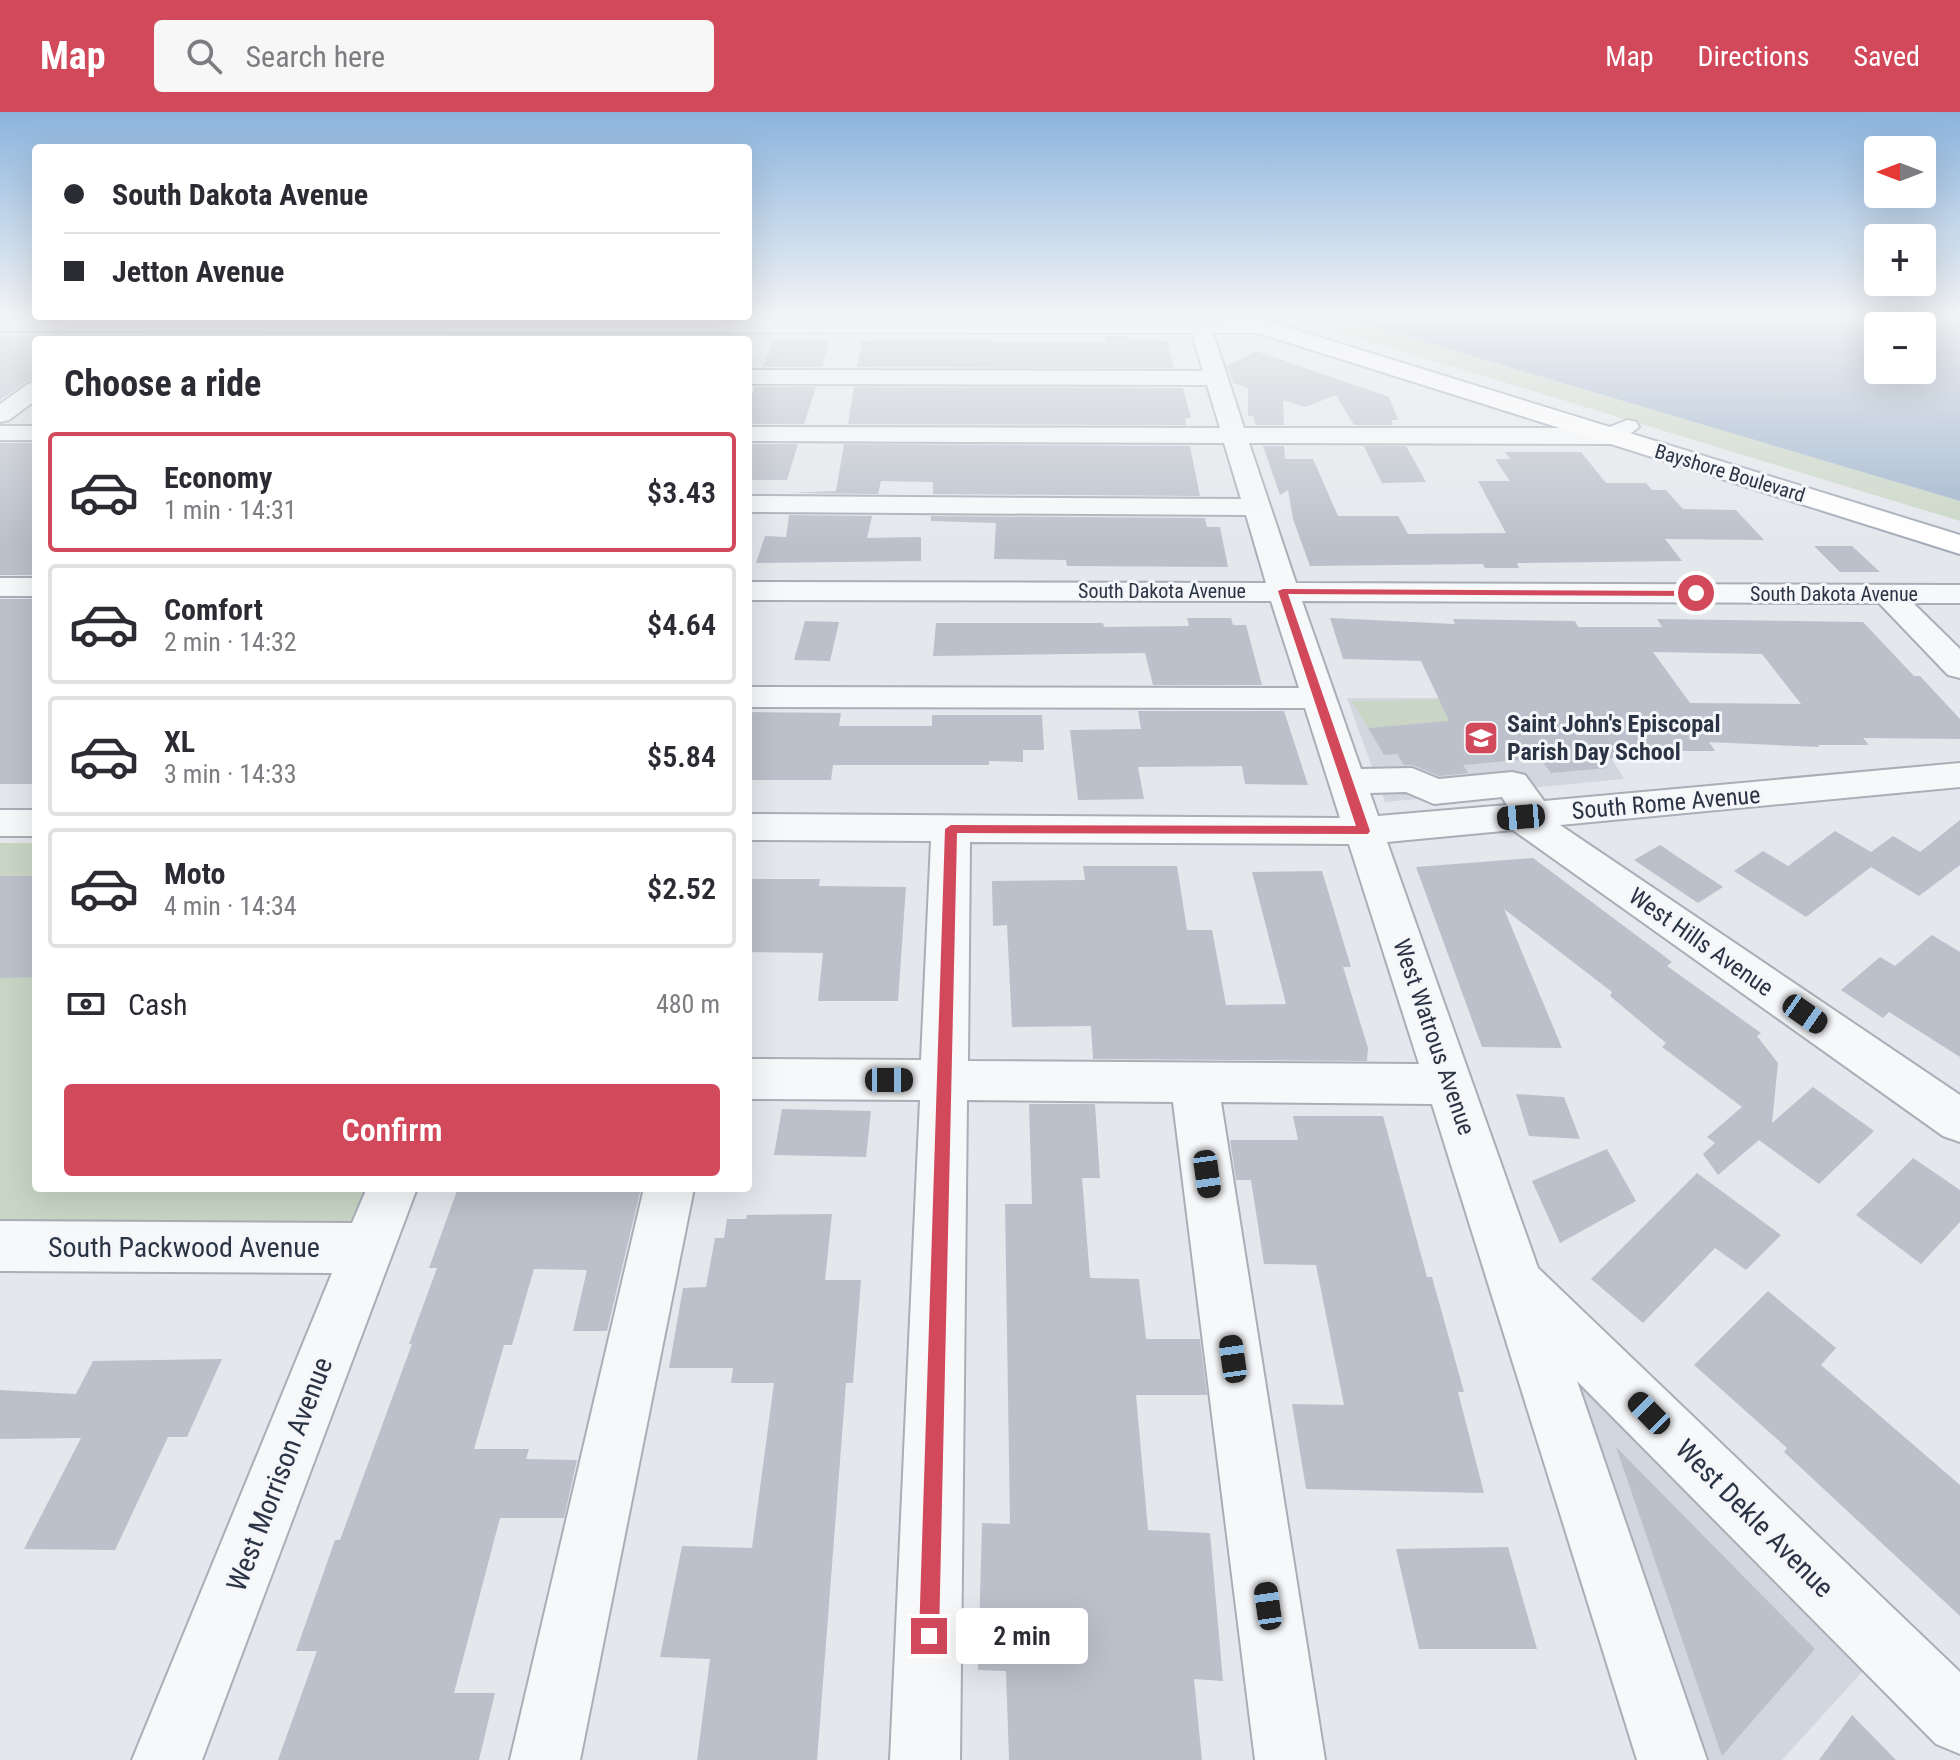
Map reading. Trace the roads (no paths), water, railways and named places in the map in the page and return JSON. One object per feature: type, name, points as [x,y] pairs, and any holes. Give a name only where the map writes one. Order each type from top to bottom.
[{"type":"main road","name":"Bayshore Boulevard","points":[[1490,392],[1960,545]]},
{"type":"main road","name":"Bayshore Boulevard","points":[[1619,432],[1960,530]]},
{"type":"street","points":[[0,415],[32,392]]},
{"type":"street","name":"West Watrous Avenue","points":[[1222,392],[1283,591],[1516,1282],[1672,1760]]},
{"type":"street","points":[[752,434],[1237,437],[1619,432]]},
{"type":"street","points":[[0,433],[32,433]]},
{"type":"street","points":[[752,504],[1258,507]]},
{"type":"street","points":[[0,587],[32,587]]},
{"type":"street","name":"South Dakota Avenue","points":[[752,591],[1960,594]]},
{"type":"street","points":[[1887,594],[1960,668]]},
{"type":"street","points":[[752,697],[1319,698]]},
{"type":"street","name":"South Rome Avenue","points":[[752,827],[1364,831],[1960,775]]},
{"type":"street","points":[[1923,778],[1960,798]]},
{"type":"street","name":"West Hills Avenue","points":[[1347,781],[1412,780],[1434,792],[1512,784],[1527,816],[1960,1121]]},
{"type":"street","points":[[925,1760],[951,829]]},
{"type":"street","points":[[752,1079],[1449,1084]]},
{"type":"street","points":[[1194,1082],[1290,1760]]},
{"type":"street","name":"West Morrison Avenue","points":[[167,1760],[390,1192]]},
{"type":"street","points":[[545,1760],[668,1192]]},
{"type":"street","name":"South Packwood Avenue","points":[[0,1246],[368,1248]]},
{"type":"street","name":"West Dekle Avenue","points":[[1516,1282],[1960,1720]]},
{"type":"water","points":[[1593,392],[1960,392],[1960,501]]},
{"type":"place","name":"Saint John's Episcopal Parish Day School","points":[[1481,738]]}]
